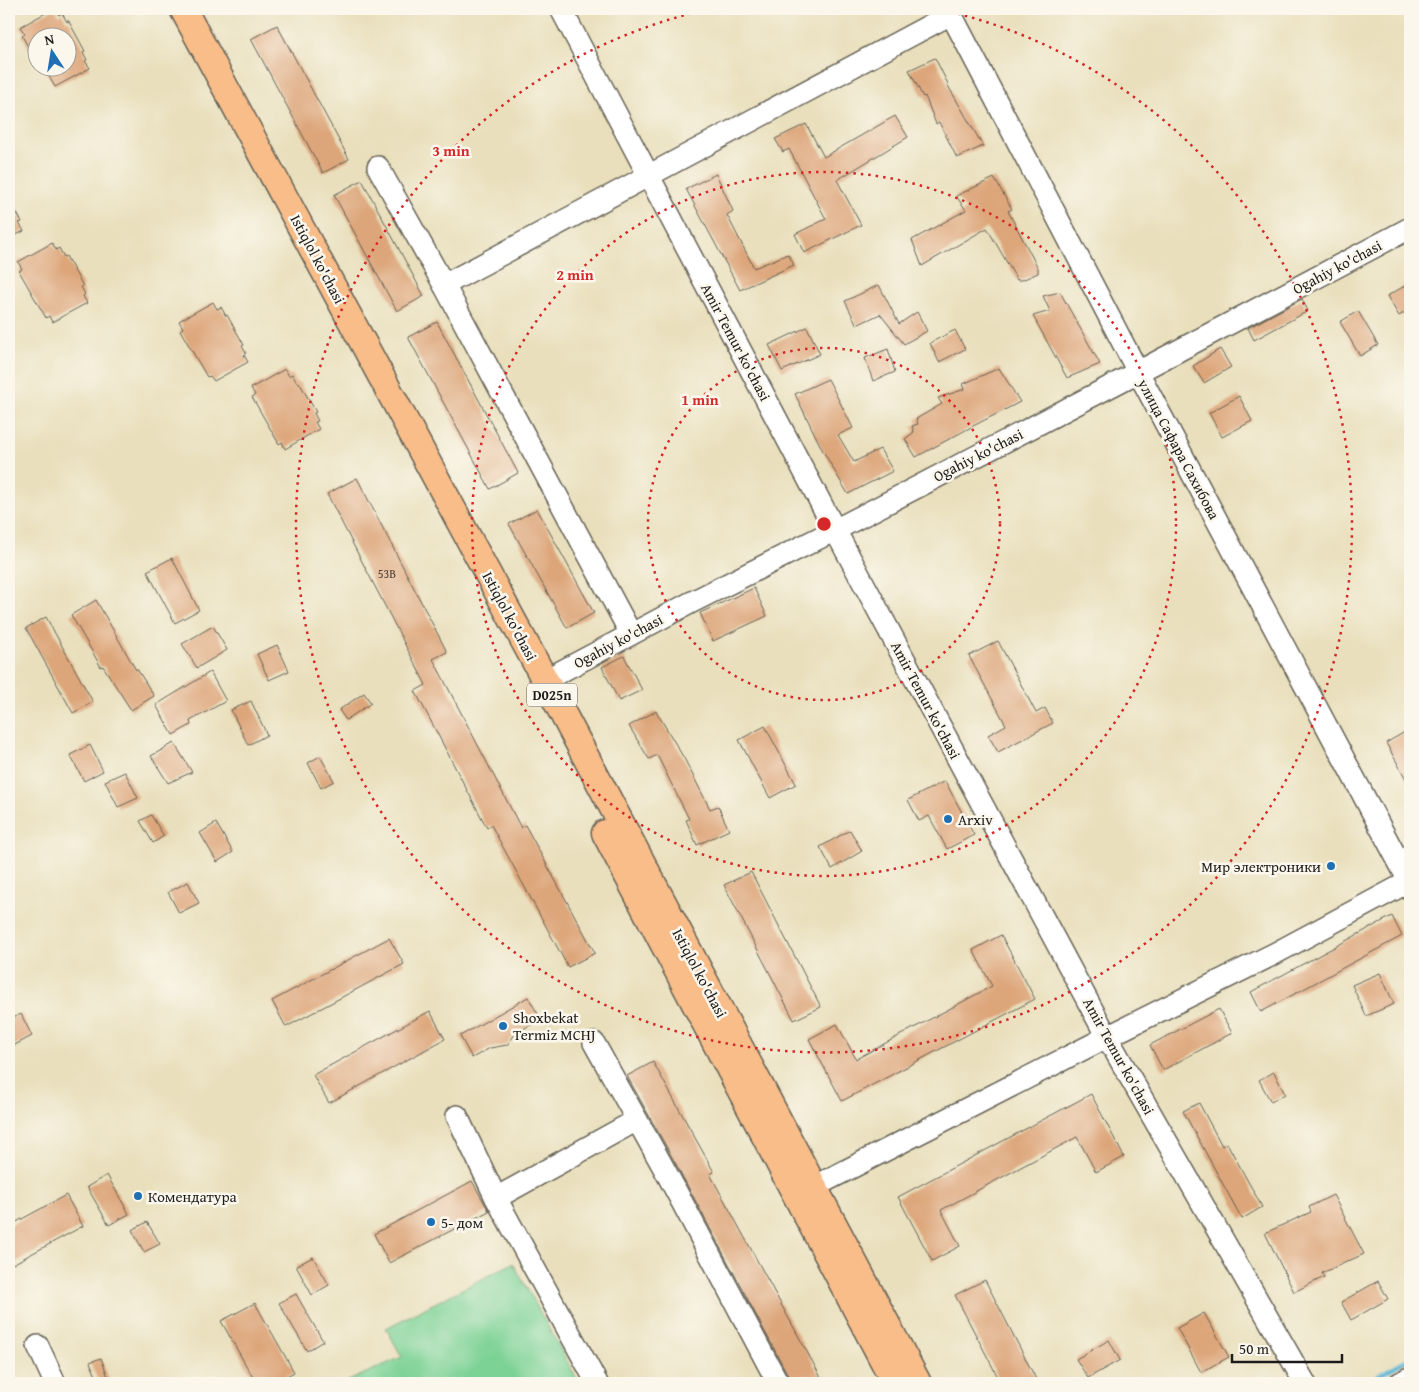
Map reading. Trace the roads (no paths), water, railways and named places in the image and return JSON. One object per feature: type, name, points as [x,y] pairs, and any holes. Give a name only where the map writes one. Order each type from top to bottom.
[{"type":"main road","name":"Istiqlol ko'chasi","points":[[167,9],[503,635],[687,991],[918,1383]]},
{"type":"main road","name":"Istiqlol ko'chasi","points":[[183,9],[544,680],[806,1191],[895,1383]]},
{"type":"street","name":"Amir Temur ko'chasi","points":[[562,9],[835,530],[1107,1037],[1305,1383]]},
{"type":"street","name":"улица Сафара Сахибова","points":[[649,175],[951,14],[1138,372],[1410,882]]},
{"type":"street","points":[[378,167],[444,285],[631,634]]},
{"type":"street","points":[[444,285],[649,175]]},
{"type":"street","name":"Ogahiy ko'chasi","points":[[544,680],[1138,372],[1410,228]]},
{"type":"street","points":[[806,1191],[1274,954],[1410,882]]},
{"type":"street","points":[[594,1043],[718,1268],[778,1383]]},
{"type":"street","points":[[458,1116],[496,1198],[597,1383]]},
{"type":"street","points":[[496,1198],[637,1120]]},
{"type":"street","points":[[38,1346],[55,1383]]},
{"type":"street","points":[[1400,1383],[1410,1378]]},
{"type":"waterway","points":[[1365,1383],[1410,1358]]},
{"type":"place","name":"Arxiv","points":[[948,819]]},
{"type":"place","name":"Мир электроники","points":[[1331,866]]},
{"type":"place","name":"Shoxbekat Termiz MCHJ","points":[[503,1026]]},
{"type":"place","name":"Комендатура","points":[[138,1196]]},
{"type":"place","name":"5- дом","points":[[431,1222]]}]
